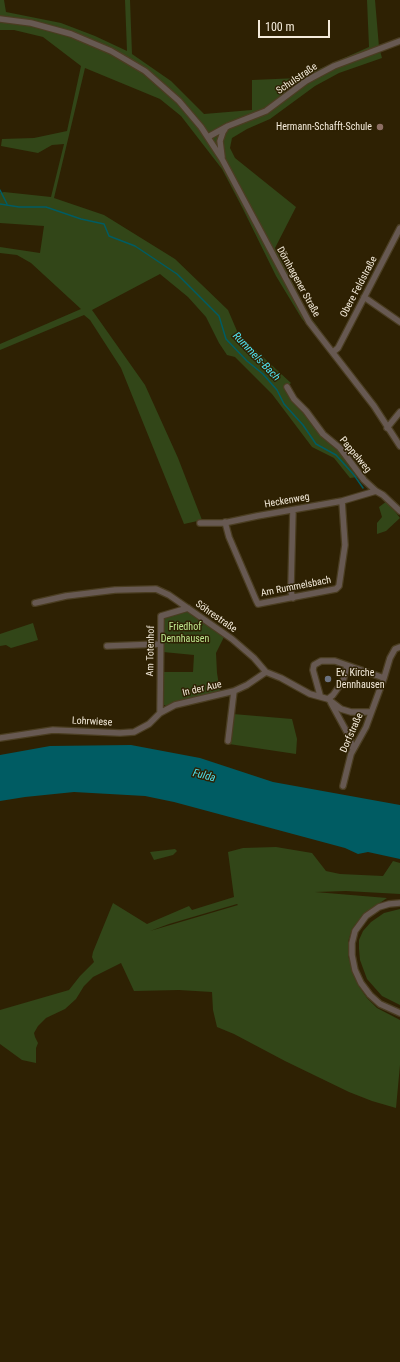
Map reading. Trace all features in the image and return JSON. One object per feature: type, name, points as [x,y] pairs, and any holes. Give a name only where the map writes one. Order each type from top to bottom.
[{"type":"street","name":"Dörnhagener Straße","points":[[0,19],[31,23],[71,34],[111,51],[127,59],[145,71],[191,114],[208,136],[222,159],[309,322],[374,406],[400,446]]},
{"type":"street","name":"Schulstraße","points":[[208,136],[228,126],[266,111],[317,74],[400,41]]},
{"type":"street","points":[[222,159],[220,140],[223,132],[228,126]]},
{"type":"street","name":"Obere Feldstraße","points":[[333,352],[338,348],[400,228]]},
{"type":"street","points":[[364,297],[400,322]]},
{"type":"street","name":"Pappelweg","points":[[287,387],[294,399],[306,411],[323,434],[340,448],[364,480],[400,511]]},
{"type":"street","points":[[387,428],[400,412]]},
{"type":"street","name":"Heckenweg","points":[[200,523],[225,522],[342,501],[376,490]]},
{"type":"street","name":"Am Rummelsbach","points":[[225,522],[234,550],[258,604],[294,598],[336,589],[339,586],[345,545],[342,501]]},
{"type":"street","points":[[293,510],[291,592],[294,598]]},
{"type":"street","name":"Söhrestraße","points":[[35,603],[66,596],[115,590],[156,589],[169,595],[210,622],[243,648],[266,672],[281,678],[310,694],[320,695],[341,709],[351,712],[371,712]]},
{"type":"street","name":"Am Totenhof","points":[[160,713],[161,616],[188,608]]},
{"type":"street","points":[[107,646],[160,644]]},
{"type":"street","name":"Dorfstraße","points":[[343,786],[353,749],[366,726],[390,658],[395,649],[400,647]]},
{"type":"street","points":[[320,695],[313,670],[314,665],[321,661],[335,661],[384,678]]},
{"type":"street","points":[[347,666],[343,681],[329,701],[349,736],[353,749]]},
{"type":"street","name":"In der Aue","points":[[175,705],[234,691],[247,685],[266,672]]},
{"type":"street","name":"In der Aue","points":[[228,741],[234,691]]},
{"type":"street","name":"Lohrwiese","points":[[0,738],[53,730],[120,733],[134,732],[149,724],[160,713],[175,705]]},
{"type":"street","points":[[400,903],[379,907],[366,916],[355,931],[352,943],[352,955],[355,970],[361,983],[370,995],[380,1004],[400,1013]]},
{"type":"green space","points":[[0,0],[4,0],[6,12],[61,23],[95,36],[127,51],[125,0],[130,0],[132,54],[171,81],[204,114],[252,110],[252,80],[299,78],[369,47],[367,0],[375,0],[379,47],[382,58],[339,73],[315,86],[270,119],[247,129],[232,138],[230,148],[235,158],[296,207],[275,248],[310,317],[318,327],[315,334],[302,319],[276,276],[222,169],[181,116],[160,99],[85,68],[54,198],[104,215],[175,259],[228,310],[237,331],[250,345],[291,383],[284,389],[322,437],[338,451],[358,477],[350,478],[334,458],[312,447],[272,394],[235,357],[227,355],[206,317],[188,297],[160,274],[92,310],[145,385],[178,458],[202,520],[184,524],[121,368],[90,320],[84,315],[0,350],[0,344],[81,309],[31,263],[17,255],[0,253],[0,247],[40,253],[44,226],[0,223],[0,193],[4,192],[51,197],[64,144],[52,145],[38,153],[1,146],[2,139],[34,138],[67,131],[81,66],[43,37],[14,30],[0,30]]},
{"type":"green space","points":[[387,501],[400,518],[386,531],[377,534],[377,523],[382,517],[379,507]]},
{"type":"green space","name":"Friedhof Dennhausen","points":[[187,609],[225,635],[216,653],[220,691],[166,706],[162,704],[162,672],[193,672],[194,655],[163,652],[164,617]]},
{"type":"green space","points":[[33,623],[38,640],[11,648],[6,645],[0,646],[0,634]]},
{"type":"green space","points":[[233,714],[292,719],[297,739],[296,754],[229,744]]},
{"type":"green space","points":[[276,847],[312,853],[326,871],[340,874],[383,876],[393,861],[400,863],[400,894],[346,891],[315,892],[387,898],[364,914],[352,929],[348,942],[348,956],[358,985],[367,998],[377,1008],[400,1020],[400,1065],[396,1108],[349,1092],[234,1034],[217,1027],[213,1010],[212,992],[179,990],[134,991],[121,963],[93,977],[84,986],[76,999],[65,1009],[46,1018],[38,1026],[34,1033],[38,1043],[36,1048],[36,1063],[22,1060],[0,1044],[0,1010],[69,990],[94,962],[92,957],[93,952],[113,903],[147,924],[189,906],[192,910],[234,897],[228,852],[243,848]],"holes":[[[237,904],[238,905],[150,931],[169,924]]]},
{"type":"green space","points":[[175,849],[177,851],[173,855],[154,860],[150,852]]},
{"type":"green space","points":[[400,909],[400,1005],[382,996],[367,979],[360,960],[359,940],[363,931],[371,922],[384,913]]},
{"type":"water","name":"Fulda","points":[[131,745],[200,758],[273,782],[400,805],[400,859],[368,852],[358,854],[345,848],[174,802],[145,796],[74,792],[0,801],[0,755],[50,746]]},
{"type":"waterway","points":[[0,190],[7,204]]},
{"type":"waterway","name":"Rummels-Bach","points":[[0,204],[19,207],[46,207],[81,219],[104,224],[109,236],[135,246],[177,274],[219,316],[226,339],[247,361],[263,374],[277,390],[284,404],[303,425],[316,444],[336,455],[354,475],[363,488]]},
{"type":"place","name":"Hermann-Schafft-Schule","points":[[380,127]]},
{"type":"place","name":"Ev. Kirche Dennhausen","points":[[328,679]]}]
